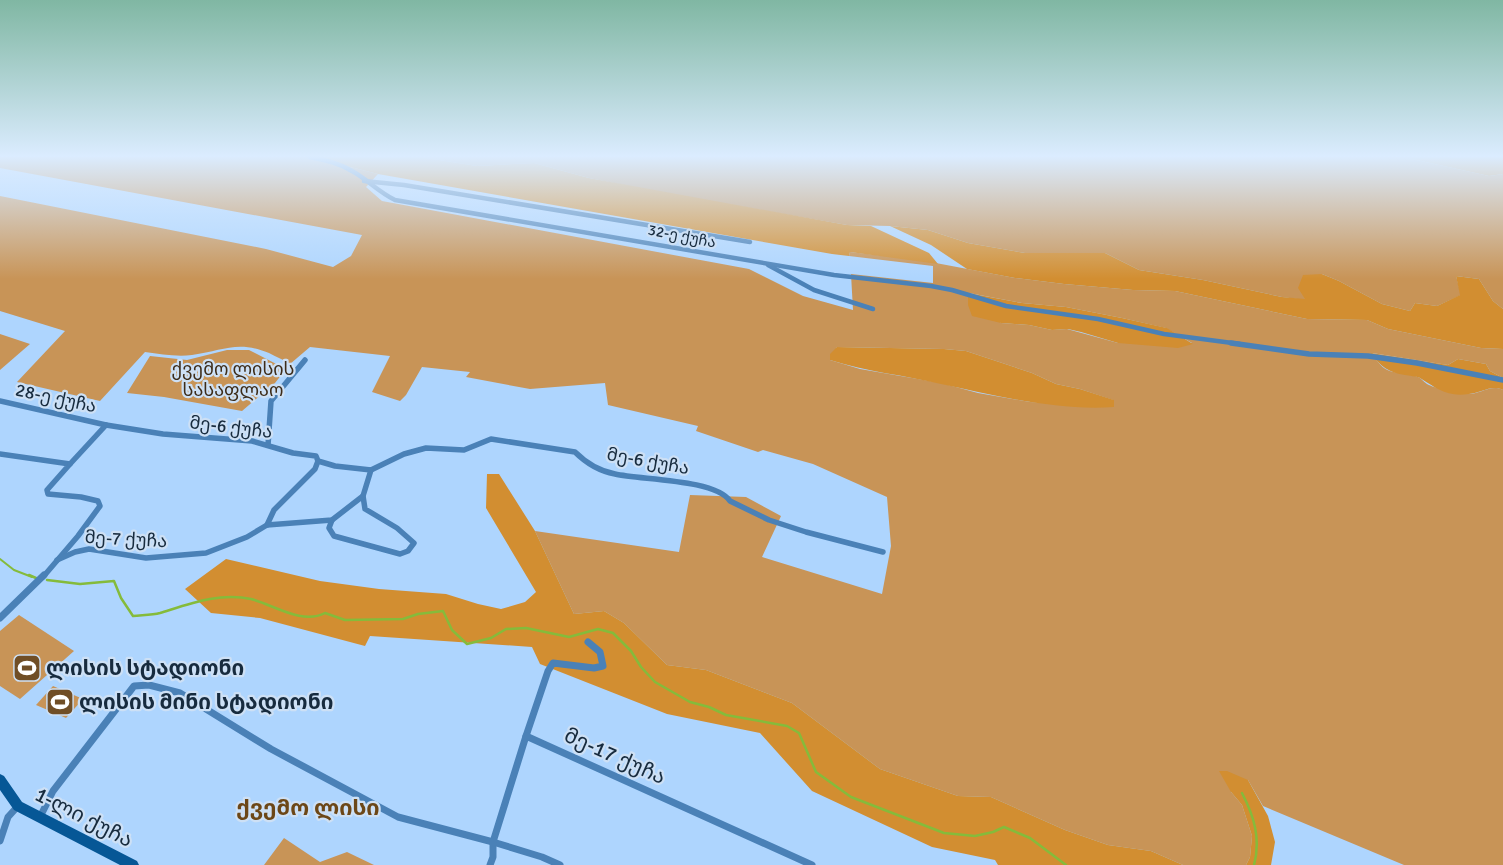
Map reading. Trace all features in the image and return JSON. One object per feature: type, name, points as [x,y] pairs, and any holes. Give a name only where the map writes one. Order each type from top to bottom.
[{"type":"main road","name":"1-ლი ქუჩა","points":[[0,780],[18,806],[133,865]]},
{"type":"street","name":"32-ე ქუჩა","points":[[390,197],[395,200],[834,275],[931,286],[952,290],[1006,306],[1098,319],[1164,334],[1309,354],[1368,356],[1503,380]]},
{"type":"street","points":[[479,197],[750,242]]},
{"type":"street","points":[[764,263],[814,290],[873,309]]},
{"type":"street","points":[[268,445],[271,401],[305,360]]},
{"type":"street","name":"28-ე ქუჩა","points":[[0,401],[106,425]]},
{"type":"street","points":[[0,618],[40,581],[84,530],[100,506],[98,501],[81,497],[48,494],[47,490],[106,425]]},
{"type":"street","name":"მე-6 ქუჩა","points":[[106,425],[163,434],[252,441],[293,453],[316,456],[318,460],[335,466],[371,470],[426,448],[464,450],[491,439],[575,452],[585,462],[599,469],[615,474],[690,482],[726,495],[730,501],[769,520],[806,532],[883,552]]},
{"type":"street","points":[[0,454],[70,464]]},
{"type":"street","points":[[267,525],[274,510],[315,469],[318,460]]},
{"type":"street","points":[[363,496],[332,520],[329,528],[334,536],[400,554],[408,551],[414,543],[394,525],[380,519],[365,509],[363,496],[371,470]]},
{"type":"street","name":"მე-7 ქუჩა","points":[[57,560],[75,552],[88,549],[146,558],[206,553],[247,537],[267,525],[332,520]]},
{"type":"street","points":[[490,865],[493,856],[493,842],[548,670],[554,663],[594,668],[603,666],[600,652],[588,642]]},
{"type":"street","points":[[40,817],[53,791],[134,686],[149,685],[180,693],[272,749],[398,817],[493,842],[542,857],[560,865]]},
{"type":"street","name":"მე-17 ქუჩა","points":[[526,736],[656,792],[812,865]]},
{"type":"street","points":[[0,841],[8,817],[18,806]]},
{"type":"green space","points":[[0,197],[266,249],[333,267],[351,256],[362,235],[159,197],[378,197],[382,201],[749,269],[803,296],[853,310],[851,274],[933,283],[933,266],[849,256],[850,252],[920,260],[1015,278],[1064,284],[1133,290],[1175,291],[1307,319],[1367,320],[1388,329],[1481,348],[1503,349],[1503,378],[1490,371],[1486,364],[1458,359],[1448,365],[1372,353],[1383,367],[1388,370],[1418,377],[1430,386],[1469,394],[1494,388],[1503,390],[1503,865],[1404,865],[1263,806],[1248,780],[1231,792],[1242,805],[1252,836],[1250,857],[1246,865],[1183,865],[1151,851],[1108,845],[1065,830],[991,797],[958,796],[880,769],[792,703],[706,670],[667,665],[624,623],[604,611],[574,614],[535,531],[679,552],[690,495],[746,497],[781,516],[762,557],[882,594],[891,546],[887,497],[813,464],[763,450],[758,452],[696,431],[698,426],[608,405],[605,383],[530,389],[466,377],[470,372],[422,367],[406,395],[400,401],[372,392],[390,356],[310,347],[290,364],[269,353],[248,347],[230,348],[186,356],[145,352],[100,401],[17,382],[65,331],[0,311]],"holes":[[[969,293],[1022,303],[1066,307],[1166,328],[1192,343],[1118,343],[1067,329],[1052,330],[1029,325],[1001,323]],[[837,347],[966,351],[1032,373],[1056,384],[1080,389],[1113,400],[1114,407],[1030,402],[978,393],[941,383],[860,369],[830,360]]]},
{"type":"green space","points":[[689,197],[1503,197],[1503,309],[1493,301],[1479,279],[1456,276],[1461,295],[1437,306],[1415,303],[1410,311],[1382,304],[1322,274],[1305,300],[1203,280],[1139,270],[1105,253],[1025,253],[968,243],[928,230],[890,226],[847,225]]},
{"type":"green space","points":[[0,334],[30,344],[0,370]]},
{"type":"green space","name":"ქვემო ლისის სასაფლაო","points":[[227,350],[249,350],[286,369],[275,383],[242,411],[164,397],[127,393],[150,356],[187,360]]},
{"type":"green space","name":"ლისის სტადიონი","points":[[19,615],[74,651],[20,699],[0,686],[0,631]]},
{"type":"green space","name":"ლისის მინი სტადიონი","points":[[53,686],[83,699],[66,718],[36,705]]},
{"type":"green space","points":[[284,838],[320,862],[347,852],[374,865],[264,865]]},
{"type":"shaded area","points":[[511,197],[695,197],[847,225],[871,226],[929,253],[938,264],[850,252],[849,256]]},
{"type":"shaded area","points":[[890,226],[928,230],[968,243],[1025,253],[1105,253],[1139,270],[1203,280],[1282,297],[1305,299],[1298,288],[1303,275],[1322,274],[1382,304],[1410,311],[1415,303],[1437,306],[1460,295],[1456,276],[1479,279],[1493,301],[1503,309],[1503,349],[1481,348],[1388,329],[1367,320],[1307,319],[1175,291],[1133,290],[1064,284],[1015,278],[967,269],[931,245]]},
{"type":"shaded area","points":[[968,293],[1022,303],[1066,307],[1167,328],[1193,344],[1178,348],[1118,343],[1068,329],[1052,330],[1029,325],[1001,323],[972,316],[968,305]]},
{"type":"shaded area","points":[[837,347],[966,351],[1032,373],[1056,384],[1080,389],[1114,400],[1114,407],[1071,407],[1027,402],[858,368],[830,360],[830,354]]},
{"type":"shaded area","points":[[1371,353],[1448,365],[1458,359],[1486,364],[1490,371],[1503,378],[1503,390],[1491,388],[1461,395],[1448,393],[1437,389],[1418,377],[1390,371],[1381,365]]},
{"type":"shaded area","points":[[487,474],[499,474],[535,531],[574,614],[604,611],[624,623],[667,665],[706,670],[792,703],[880,769],[958,796],[991,797],[1065,830],[1108,845],[1151,851],[1183,865],[998,865],[995,860],[932,847],[812,791],[760,733],[667,714],[540,664],[532,647],[370,636],[365,646],[260,618],[211,613],[185,589],[226,559],[320,581],[379,589],[446,594],[501,609],[525,602],[536,592],[486,508]]},
{"type":"shaded area","points":[[1219,771],[1227,771],[1248,780],[1268,816],[1275,842],[1271,865],[1246,865],[1250,857],[1252,836],[1242,805],[1231,792]]},
{"type":"waterway","points":[[0,559],[14,570],[32,577]]},
{"type":"waterway","points":[[29,575],[36,578]]},
{"type":"waterway","points":[[47,580],[80,584],[114,581],[121,598],[133,616],[160,613],[216,598],[239,597],[251,599],[288,613],[307,617],[325,613],[345,620],[403,619],[418,614],[443,611],[452,630],[467,644],[491,638],[506,629],[526,628],[569,637],[598,629],[613,633],[631,651],[641,667],[655,682],[690,702],[709,707],[726,715],[787,726],[799,733],[816,772],[851,797],[944,833],[975,836],[993,832],[1004,827],[1030,838],[1066,865]]},
{"type":"waterway","points":[[1242,793],[1250,810],[1255,828],[1257,846],[1254,865]]},
{"type":"place","name":"ლისის სტადიონი","points":[[27,668]]},
{"type":"place","name":"ლისის მინი სტადიონი","points":[[60,702]]},
{"type":"district","name":"ქვემო ლისი","points":[[308,807]]}]
